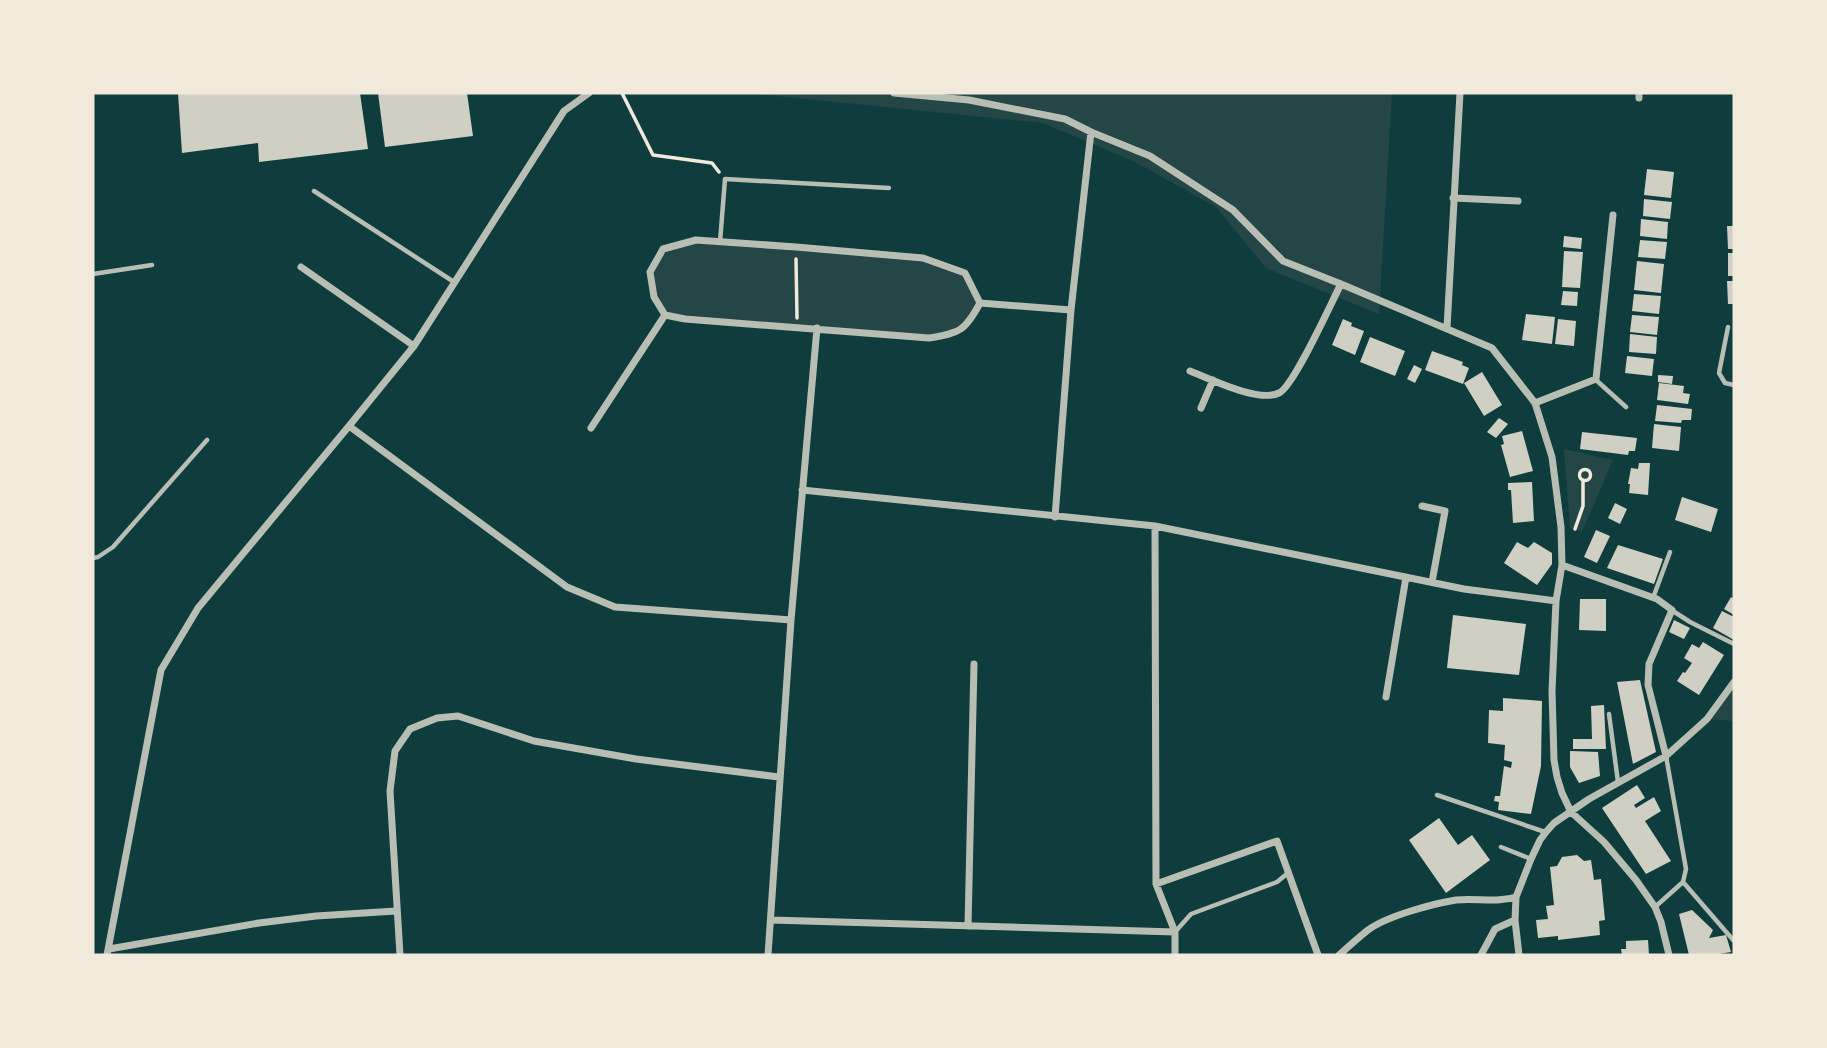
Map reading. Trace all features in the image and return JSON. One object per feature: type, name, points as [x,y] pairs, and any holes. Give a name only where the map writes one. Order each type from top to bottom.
[{"type":"street","points":[[396,911],[258,923],[108,952],[161,670],[198,608],[414,346],[564,111],[589,93]]},
{"type":"street","points":[[894,93],[969,100],[1065,119],[1150,156],[1233,210],[1283,261],[1492,348],[1535,403],[1552,457],[1561,527],[1562,565],[1556,601],[1552,691],[1554,760],[1562,793],[1571,812],[1604,842],[1655,907],[1669,955]]},
{"type":"street","points":[[1447,328],[1460,93]]},
{"type":"street","points":[[1055,516],[1072,310],[1091,132]]},
{"type":"street","points":[[1454,198],[1518,201]]},
{"type":"street","points":[[1535,403],[1596,379],[1613,215]]},
{"type":"street","points":[[696,240],[923,258],[965,273],[980,303],[971,322],[954,334],[929,338],[685,319],[665,315],[654,297],[650,272],[663,249],[696,240]]},
{"type":"street","points":[[301,267],[414,346]]},
{"type":"street","points":[[1190,371],[1251,394],[1279,393],[1293,379],[1341,284]]},
{"type":"street","points":[[980,303],[1072,310]]},
{"type":"street","points":[[591,428],[665,315]]},
{"type":"street","points":[[768,955],[791,620],[817,328]]},
{"type":"street","points":[[1201,408],[1213,380]]},
{"type":"street","points":[[349,426],[567,587],[615,607],[791,620]]},
{"type":"street","points":[[802,490],[1155,526],[1464,589],[1556,601]]},
{"type":"street","points":[[1422,506],[1445,511],[1432,582]]},
{"type":"street","points":[[1155,526],[1156,884],[1175,932],[1175,955]]},
{"type":"street","points":[[1562,565],[1653,598],[1672,610],[1649,664],[1648,674],[1648,685],[1666,756]]},
{"type":"street","points":[[1386,697],[1406,577]]},
{"type":"street","points":[[968,926],[974,664]]},
{"type":"street","points":[[1519,955],[1515,920],[1516,897],[1540,841],[1553,823],[1589,799],[1666,756],[1707,719],[1734,682]]},
{"type":"street","points":[[400,955],[390,791],[395,751],[410,729],[437,718],[458,716],[534,741],[636,759],[779,776]]},
{"type":"street","points":[[1156,884],[1277,841],[1318,955]]},
{"type":"street","points":[[1339,955],[1369,929],[1392,917],[1456,901],[1491,901],[1516,897]]},
{"type":"street","points":[[771,920],[1175,932]]},
{"type":"street","points":[[1481,955],[1495,929],[1515,920]]},
{"type":"lane","points":[[720,242],[725,179],[889,188]]},
{"type":"lane","points":[[314,191],[455,283]]},
{"type":"lane","points":[[93,274],[152,265]]},
{"type":"lane","points":[[1728,327],[1719,373],[1725,383],[1734,385]]},
{"type":"lane","points":[[1596,379],[1626,407]]},
{"type":"lane","points":[[93,558],[113,547],[207,440]]},
{"type":"lane","points":[[1653,598],[1670,552]]},
{"type":"lane","points":[[1672,610],[1734,644]]},
{"type":"lane","points":[[1609,714],[1618,783]]},
{"type":"lane","points":[[1655,907],[1683,882],[1686,869],[1666,756]]},
{"type":"lane","points":[[1437,795],[1546,832]]},
{"type":"lane","points":[[1501,847],[1531,859]]},
{"type":"lane","points":[[1175,932],[1191,914],[1277,882],[1288,873]]},
{"type":"lane","points":[[1683,882],[1734,941]]},
{"type":"path","points":[[622,93],[653,155],[712,163],[725,179]]},
{"type":"path","points":[[796,247],[797,327]]},
{"type":"path","points":[[1575,530],[1583,506],[1583,480]]},
{"type":"shaded area","points":[[746,93],[1392,93],[1379,314],[1266,268],[1216,207],[1133,161],[1043,123]]},
{"type":"shaded area","points":[[696,240],[923,258],[965,273],[980,303],[955,333],[929,338],[665,315],[654,297],[650,272],[663,249]]},
{"type":"shaded area","points":[[1564,449],[1613,460],[1582,532],[1570,528]]},
{"type":"shaded area","points":[[1734,674],[1734,721],[1707,719]]},
{"type":"building","points":[[178,93],[360,93],[368,149],[259,162],[258,143],[182,153]]},
{"type":"building","points":[[378,93],[467,93],[473,136],[385,147]]},
{"type":"building","points":[[1647,169],[1674,172],[1671,198],[1644,195]]},
{"type":"building","points":[[1644,199],[1672,202],[1670,219],[1643,216]]},
{"type":"building","points":[[1641,219],[1668,222],[1667,239],[1640,236]]},
{"type":"building","points":[[1727,226],[1734,226],[1734,249],[1728,249]]},
{"type":"building","points":[[1564,236],[1582,238],[1581,249],[1563,247]]},
{"type":"building","points":[[1640,240],[1667,242],[1665,259],[1638,257]]},
{"type":"building","points":[[1564,251],[1583,252],[1580,288],[1562,287]]},
{"type":"building","points":[[1728,253],[1734,253],[1734,276],[1728,276]]},
{"type":"building","points":[[1637,261],[1664,264],[1661,293],[1634,290]]},
{"type":"building","points":[[1727,281],[1734,281],[1734,304],[1728,304]]},
{"type":"building","points":[[1563,291],[1578,292],[1577,306],[1561,305]]},
{"type":"building","points":[[1634,294],[1661,296],[1659,314],[1632,311]]},
{"type":"building","points":[[1526,314],[1555,317],[1552,344],[1522,340]]},
{"type":"building","points":[[1632,315],[1659,317],[1657,335],[1630,332]]},
{"type":"building","points":[[1343,319],[1352,323],[1351,326],[1364,331],[1355,355],[1332,345]]},
{"type":"building","points":[[1558,319],[1576,321],[1574,346],[1555,344]]},
{"type":"building","points":[[1630,334],[1657,337],[1656,354],[1629,352]]},
{"type":"building","points":[[1370,337],[1405,351],[1395,376],[1360,362]]},
{"type":"building","points":[[1432,351],[1463,362],[1462,365],[1469,368],[1463,384],[1425,370]]},
{"type":"building","points":[[1627,356],[1654,359],[1652,376],[1625,373]]},
{"type":"building","points":[[1414,365],[1422,369],[1415,383],[1407,379]]},
{"type":"building","points":[[1482,372],[1502,405],[1484,416],[1464,383]]},
{"type":"building","points":[[1658,375],[1673,376],[1672,384],[1658,382]]},
{"type":"building","points":[[1659,383],[1684,386],[1683,393],[1690,394],[1688,404],[1657,400]]},
{"type":"building","points":[[1657,405],[1692,409],[1691,420],[1682,420],[1681,423],[1655,421]]},
{"type":"building","points":[[1499,418],[1508,424],[1496,438],[1487,432]]},
{"type":"building","points":[[1654,424],[1681,427],[1679,451],[1652,448]]},
{"type":"building","points":[[1522,431],[1533,471],[1510,477],[1501,445],[1504,444],[1502,436]]},
{"type":"building","points":[[1582,432],[1637,438],[1635,451],[1629,451],[1628,455],[1580,449]]},
{"type":"building","points":[[1639,463],[1650,463],[1648,495],[1629,493],[1631,468],[1638,469]]},
{"type":"building","points":[[1532,482],[1534,521],[1513,523],[1511,490],[1508,490],[1508,483]]},
{"type":"building","points":[[1682,497],[1718,509],[1711,532],[1675,520]]},
{"type":"building","points":[[1615,503],[1627,509],[1620,524],[1608,518]]},
{"type":"building","points":[[1596,530],[1610,536],[1597,563],[1584,557]]},
{"type":"building","points":[[1517,542],[1528,548],[1534,542],[1552,553],[1552,564],[1537,585],[1504,563]]},
{"type":"building","points":[[1618,545],[1663,559],[1654,584],[1607,568]]},
{"type":"building","points":[[1731,597],[1734,599],[1734,615],[1724,609]]},
{"type":"building","points":[[1580,599],[1606,599],[1606,631],[1579,630]]},
{"type":"building","points":[[1722,611],[1734,617],[1734,640],[1713,628]]},
{"type":"building","points":[[1453,615],[1526,624],[1519,675],[1447,668]]},
{"type":"building","points":[[1674,620],[1690,628],[1684,639],[1669,632]]},
{"type":"building","points":[[1703,642],[1724,655],[1699,695],[1677,681],[1692,663],[1684,658],[1692,644],[1699,648]]},
{"type":"building","points":[[1640,680],[1656,752],[1633,764],[1617,682]]},
{"type":"building","points":[[1503,698],[1542,701],[1541,766],[1531,814],[1498,810],[1499,802],[1494,801],[1495,796],[1500,796],[1504,766],[1511,768],[1512,762],[1504,760],[1505,745],[1488,743],[1489,710],[1503,711]]},
{"type":"building","points":[[1604,705],[1606,749],[1573,749],[1573,739],[1592,739],[1591,706]]},
{"type":"building","points":[[1570,751],[1598,752],[1600,776],[1579,783],[1570,767]]},
{"type":"building","points":[[1637,785],[1645,798],[1634,805],[1636,808],[1654,797],[1661,811],[1645,821],[1671,861],[1646,874],[1602,808]]},
{"type":"building","points":[[1439,818],[1458,845],[1472,835],[1490,860],[1446,893],[1409,840]]},
{"type":"building","points":[[1577,855],[1584,861],[1591,860],[1594,880],[1601,879],[1605,920],[1599,921],[1600,935],[1558,940],[1558,936],[1538,938],[1536,920],[1548,919],[1546,906],[1554,905],[1550,867],[1557,866],[1562,857]]},
{"type":"building","points":[[1692,910],[1713,930],[1709,938],[1726,935],[1731,952],[1689,955],[1679,914]]},
{"type":"building","points":[[1648,940],[1649,955],[1622,955],[1621,949],[1626,949],[1626,941]]}]
